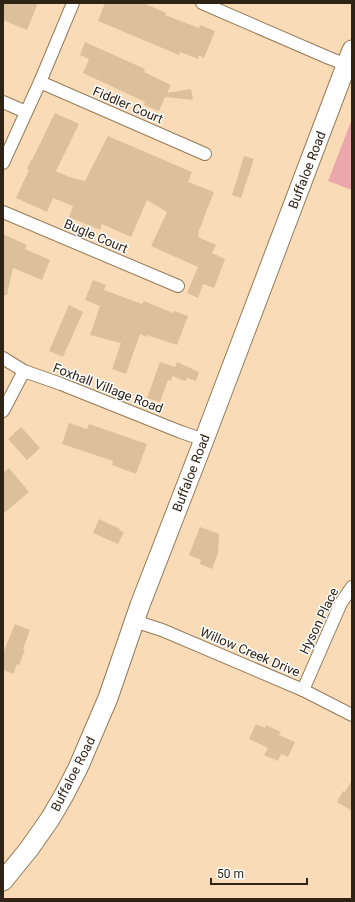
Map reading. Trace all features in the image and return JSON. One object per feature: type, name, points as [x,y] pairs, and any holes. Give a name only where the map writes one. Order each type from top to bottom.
[{"type":"main road","name":"Buffaloe Road","points":[[3,881],[29,849],[50,819],[64,795],[78,768],[108,698],[134,621],[349,58]]},
{"type":"street","points":[[3,163],[40,82],[73,3]]},
{"type":"street","points":[[202,3],[329,58],[349,58]]},
{"type":"street","name":"Fiddler Court","points":[[40,82],[205,154]]},
{"type":"street","points":[[3,102],[26,112]]},
{"type":"street","name":"Bugle Court","points":[[3,212],[178,286]]},
{"type":"street","name":"Foxhall Village Road","points":[[3,358],[24,371],[204,440]]},
{"type":"street","points":[[3,411],[24,371]]},
{"type":"street","name":"Hyson Place","points":[[303,690],[341,604],[352,587]]},
{"type":"street","name":"Willow Creek Drive","points":[[134,621],[162,630],[303,690],[352,715]]},
{"type":"shaded area","points":[[352,119],[352,190],[328,181]]},
{"type":"building","points":[[3,3],[38,3],[27,30],[3,20]]},
{"type":"building","points":[[105,3],[143,3],[166,13],[165,15],[199,28],[200,25],[215,31],[204,58],[199,55],[198,59],[180,52],[179,55],[98,21]]},
{"type":"building","points":[[85,42],[145,69],[144,72],[171,85],[167,93],[191,89],[193,100],[165,97],[159,111],[144,105],[145,102],[83,73],[89,59],[80,55]]},
{"type":"building","points":[[55,113],[79,124],[56,171],[69,177],[85,181],[108,136],[192,172],[188,182],[214,192],[198,233],[198,237],[216,245],[212,253],[225,259],[214,288],[203,284],[198,298],[187,293],[198,267],[151,246],[167,212],[147,200],[131,237],[102,224],[100,230],[69,217],[73,206],[53,198],[47,212],[16,198],[29,170],[27,169],[31,160]]},
{"type":"building","points":[[244,156],[254,159],[241,198],[232,195]]},
{"type":"building","points":[[3,234],[27,245],[25,249],[50,260],[42,280],[13,268],[7,295],[3,295]]},
{"type":"building","points":[[93,280],[106,285],[104,290],[142,304],[144,301],[173,313],[174,311],[188,316],[177,345],[140,334],[126,374],[112,369],[121,343],[90,335],[100,306],[85,300]]},
{"type":"building","points":[[69,305],[83,312],[63,357],[49,351]]},
{"type":"building","points":[[160,362],[175,367],[177,362],[199,372],[196,381],[187,378],[185,381],[172,376],[171,381],[168,380],[160,402],[147,398]]},
{"type":"building","points":[[69,423],[87,429],[89,424],[147,444],[136,474],[112,465],[113,461],[62,444]]},
{"type":"building","points":[[21,427],[40,448],[27,460],[8,439]]},
{"type":"building","points":[[9,468],[29,492],[3,514],[3,473]]},
{"type":"building","points":[[99,519],[124,532],[118,544],[93,533]]},
{"type":"building","points":[[200,527],[219,534],[218,554],[212,569],[200,564],[201,560],[189,555]]},
{"type":"building","points":[[15,624],[30,630],[23,649],[25,650],[19,665],[17,664],[13,674],[3,670],[3,653]]},
{"type":"building","points":[[256,724],[265,728],[266,725],[281,732],[279,735],[295,742],[288,757],[281,754],[278,761],[264,755],[268,748],[249,739]]},
{"type":"building","points":[[352,780],[352,811],[337,802],[343,791],[345,792]]}]
